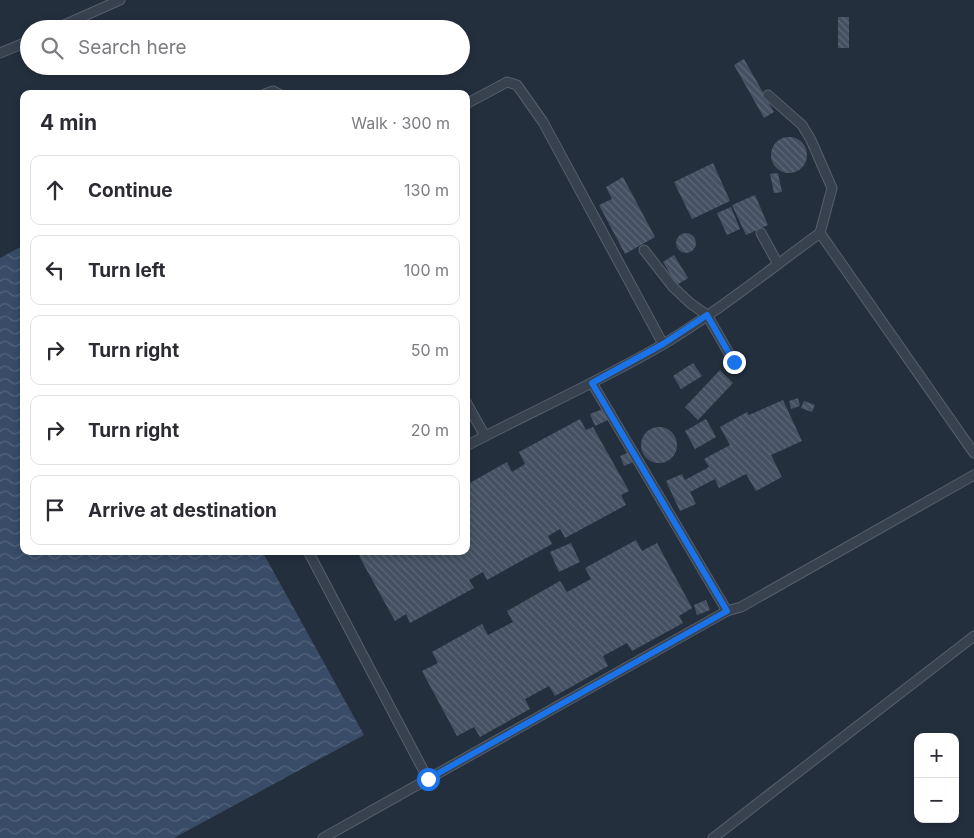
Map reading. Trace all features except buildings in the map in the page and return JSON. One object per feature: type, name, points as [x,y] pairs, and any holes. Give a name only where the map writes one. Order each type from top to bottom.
[{"type":"lane","points":[[75,20],[120,0]]},
{"type":"lane","points":[[0,53],[20,44]]},
{"type":"lane","points":[[470,102],[507,82],[517,85],[543,122],[663,344]]},
{"type":"lane","points":[[470,444],[592,383],[663,344],[820,234],[832,188],[812,140],[802,125],[768,95]]},
{"type":"lane","points":[[761,233],[778,264]]},
{"type":"lane","points":[[820,234],[974,453]]},
{"type":"lane","points":[[644,250],[673,287],[690,304],[707,315],[734,362]]},
{"type":"lane","points":[[592,383],[727,611]]},
{"type":"lane","points":[[470,409],[485,436]]},
{"type":"lane","points":[[322,838],[727,611],[741,607],[974,476]]},
{"type":"lane","points":[[310,555],[428,779]]},
{"type":"lane","points":[[713,838],[974,636]]},
{"type":"water","points":[[20,247],[20,555],[264,555],[364,735],[174,838],[0,838],[0,258]]},
{"type":"route","points":[[428,779],[727,611],[592,383],[663,344],[707,315],[734,362]]}]
